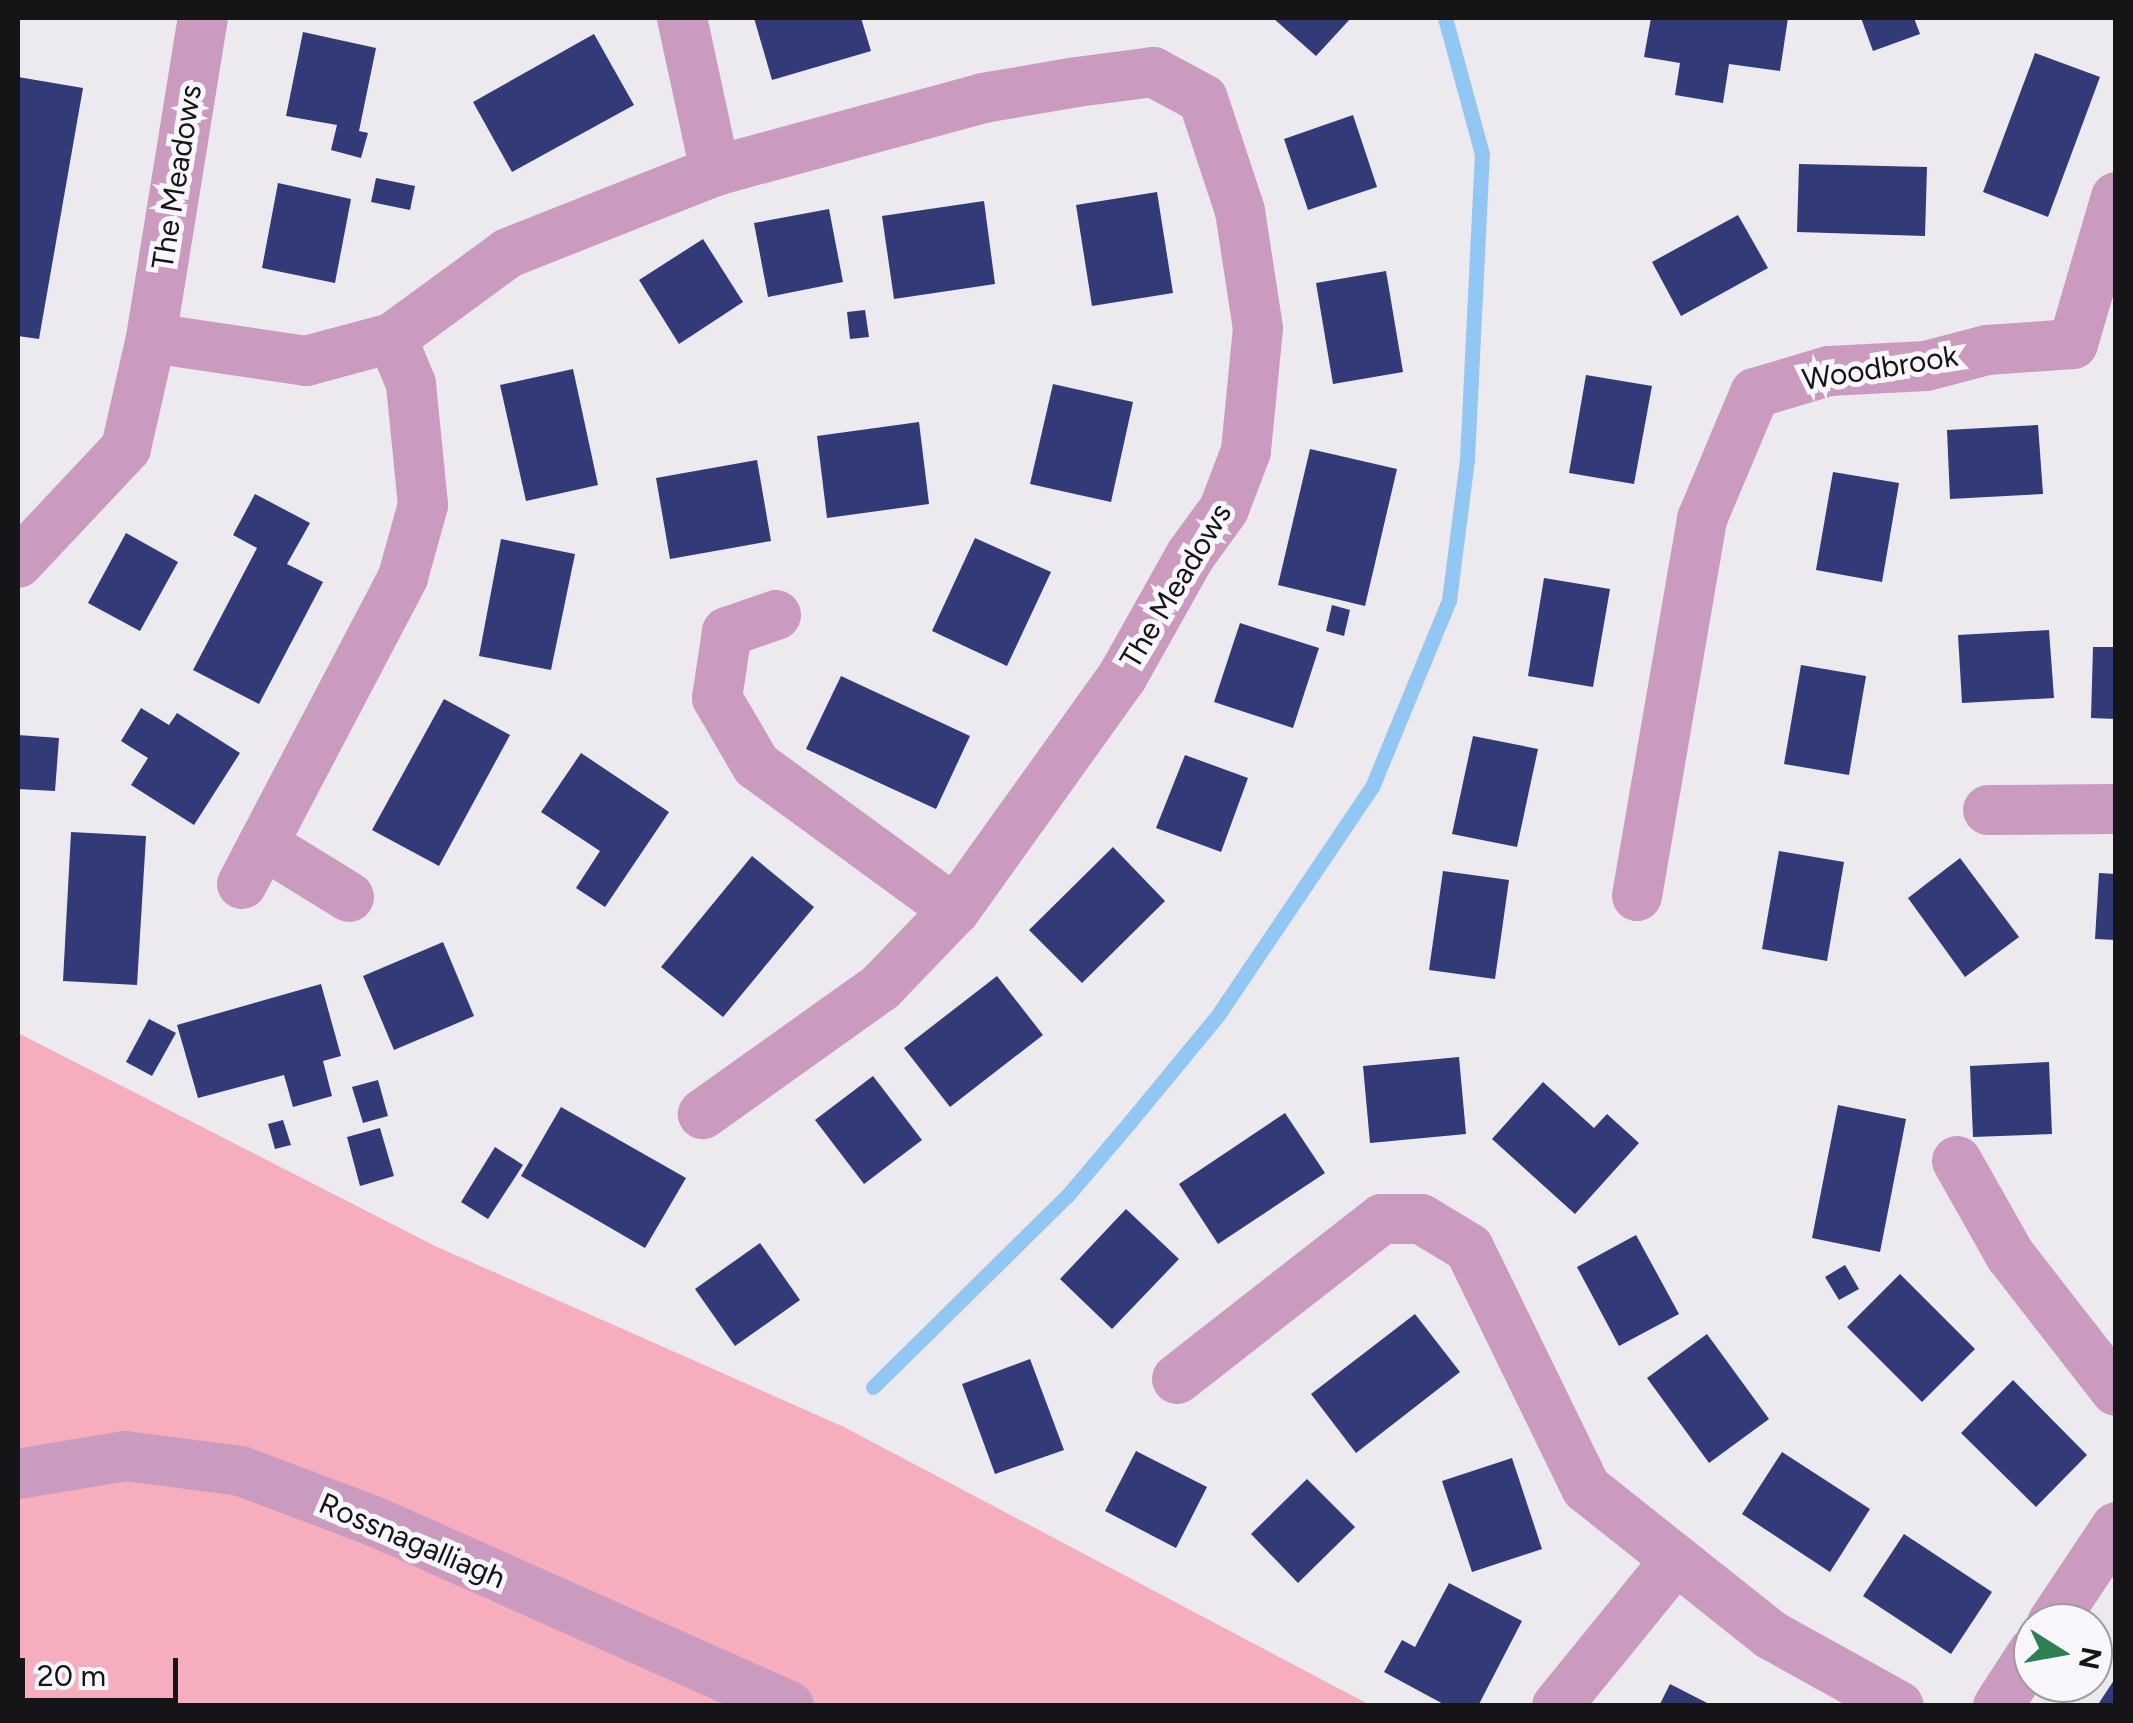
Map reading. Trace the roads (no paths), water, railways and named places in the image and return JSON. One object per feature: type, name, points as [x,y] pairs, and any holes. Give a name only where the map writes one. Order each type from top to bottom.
[{"type":"street","name":"The Meadows","points":[[18,563],[126,448],[152,338],[203,18]]},
{"type":"street","points":[[682,18],[715,170]]},
{"type":"street","name":"The Meadows","points":[[152,338],[306,361],[392,338],[508,253],[715,170],[983,98],[1153,72],[1203,99],[1240,212],[1258,328],[1246,450],[1224,509],[1190,556],[1122,677],[955,910],[880,988],[702,1114]]},
{"type":"street","name":"Woodbrook","points":[[1637,896],[1702,519],[1755,392],[1829,371],[1926,366],[1986,350],[2073,344],[2116,197]]},
{"type":"street","points":[[348,897],[253,864],[403,577],[423,505],[411,384],[392,338]]},
{"type":"street","points":[[776,615],[727,632],[717,698],[756,765],[955,910]]},
{"type":"street","points":[[1988,810],[2116,809]]},
{"type":"street","points":[[1956,1161],[2010,1255],[2116,1391]]},
{"type":"street","points":[[1176,1380],[1382,1219],[1420,1219],[1469,1248],[1586,1488],[1771,1635],[1899,1706]]},
{"type":"street","name":"Rossnagalliagh","points":[[18,1474],[125,1456],[240,1471],[376,1522],[789,1706]]},
{"type":"street","points":[[2065,1603],[2116,1527]]},
{"type":"street","points":[[1557,1706],[1675,1561]]},
{"type":"street","points":[[1998,1706],[2013,1683]]},
{"type":"waterway","points":[[873,1387],[1067,1196],[1129,1123],[1218,1015],[1372,787],[1449,600],[1467,459],[1482,154],[1445,18]]}]
